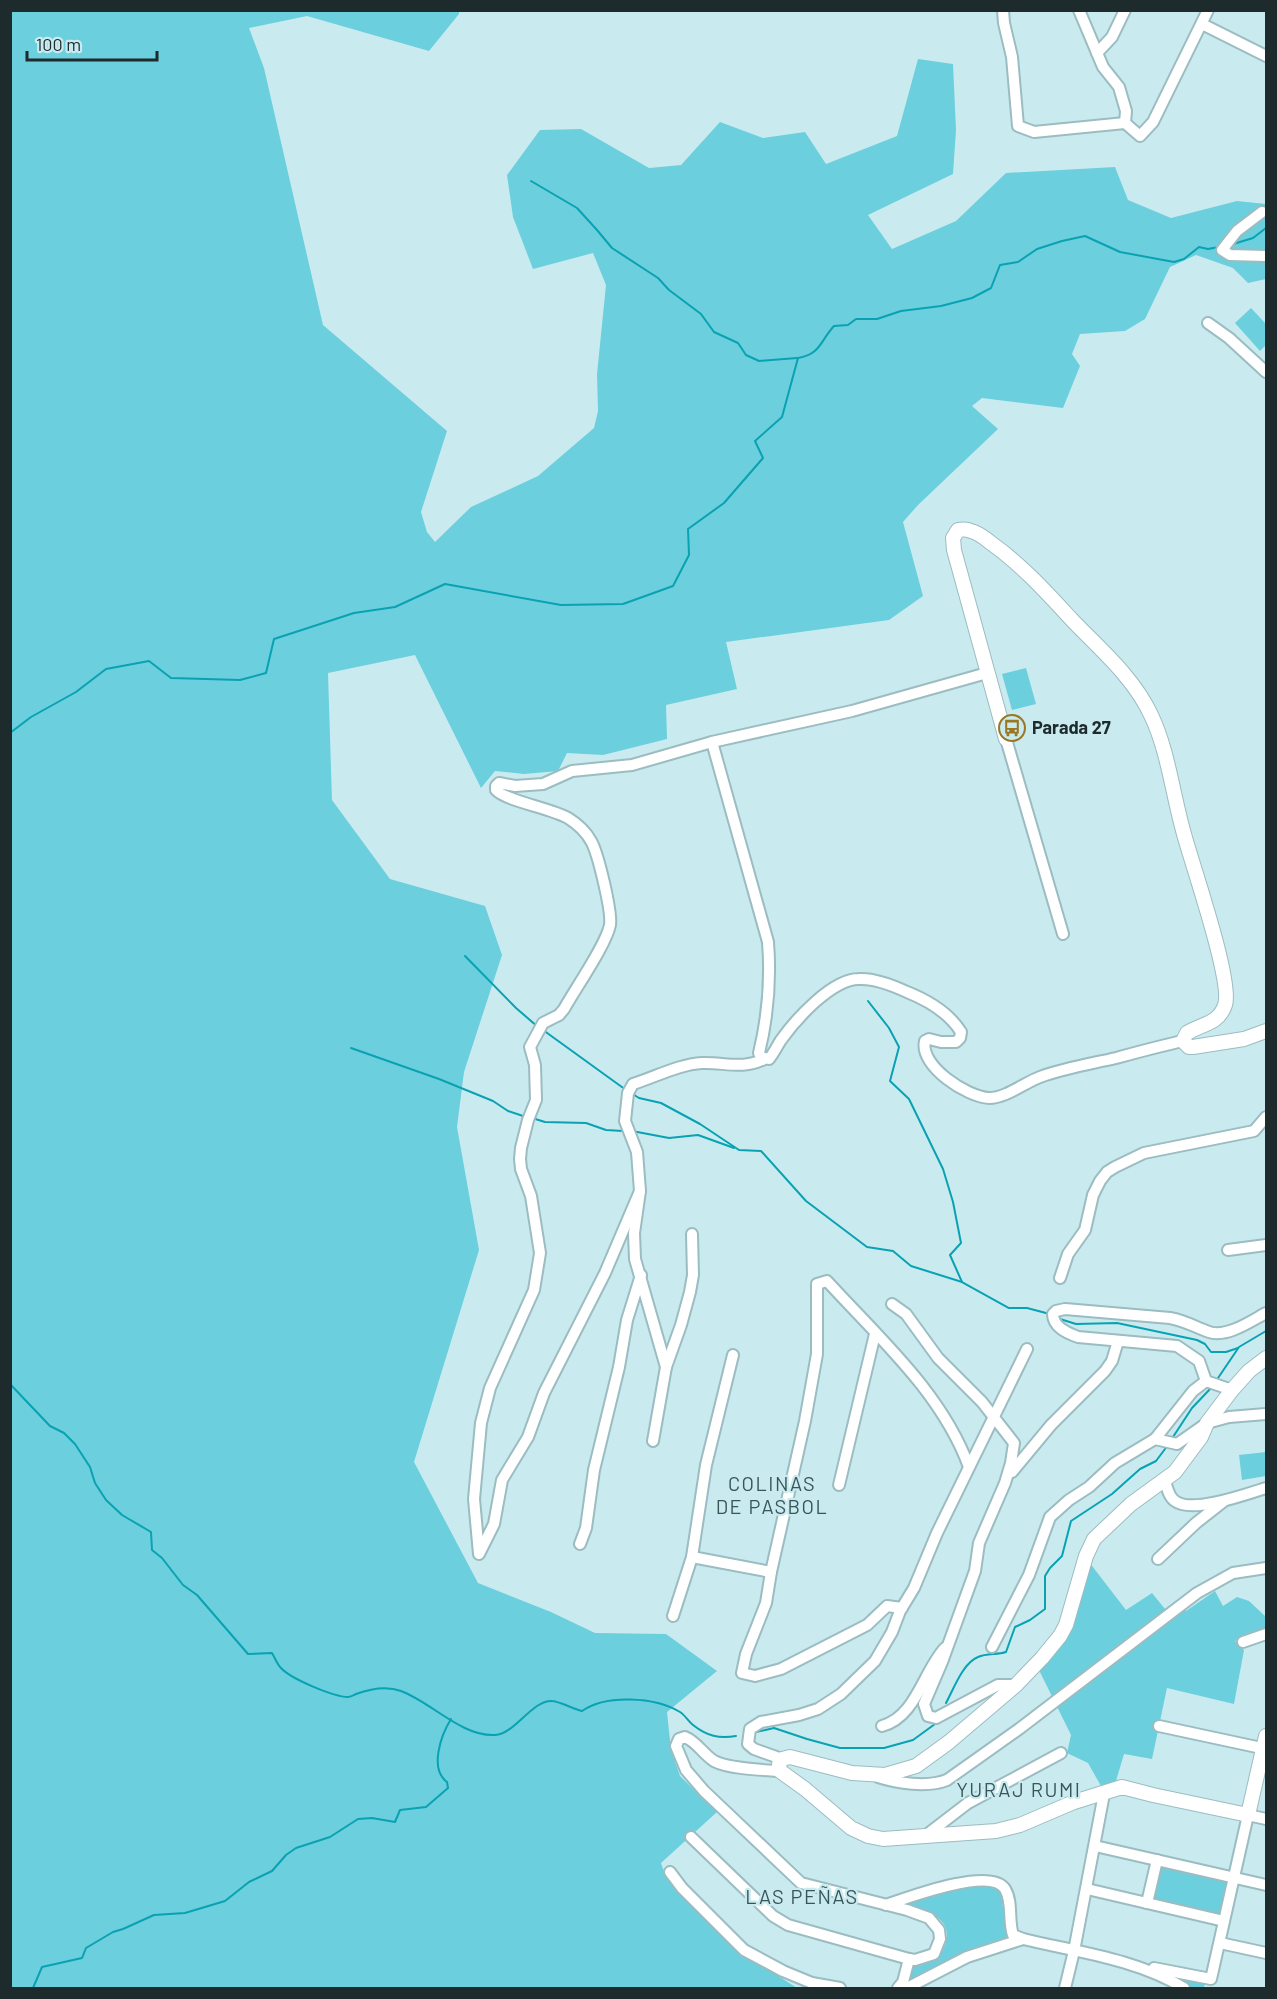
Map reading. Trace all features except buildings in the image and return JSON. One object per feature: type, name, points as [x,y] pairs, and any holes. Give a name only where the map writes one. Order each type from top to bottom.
[{"type":"street","points":[[1003,10],[1012,57],[1018,126],[1034,132],[1125,123],[1140,136],[1153,122],[1208,10]]},
{"type":"street","points":[[1079,10],[1103,67],[1119,87],[1126,111],[1125,123]]},
{"type":"street","points":[[1097,53],[1112,37],[1125,10]]},
{"type":"street","points":[[1202,24],[1266,57]]},
{"type":"street","points":[[1262,212],[1237,231],[1222,250],[1230,255],[1266,256]]},
{"type":"street","points":[[1208,323],[1229,338],[1266,372]]},
{"type":"street","points":[[1063,934],[987,673],[953,544],[955,533],[964,529],[978,533],[1034,578],[1132,684],[1152,717],[1222,966],[1227,993],[1220,1016],[1215,1021],[1187,1033],[1183,1041]]},
{"type":"street","points":[[640,1191],[605,1273],[544,1393],[528,1437],[502,1480],[494,1524],[479,1554],[474,1499],[484,1410],[507,1348],[534,1290],[540,1253],[531,1196],[521,1169],[520,1159],[528,1119],[536,1100],[535,1065],[530,1047],[531,1042],[543,1023],[559,1015],[564,1009],[597,953],[610,923],[608,902],[596,856],[587,835],[569,819],[502,795],[496,790],[496,786],[499,783],[515,786],[543,784],[573,771],[632,765],[712,742],[852,711],[987,673]]},
{"type":"street","points":[[712,742],[768,942],[770,971],[767,1015],[759,1053],[764,1059]]},
{"type":"street","points":[[666,1367],[635,1259],[634,1233],[640,1191],[637,1152],[625,1121],[628,1093],[633,1084],[703,1063],[731,1066],[769,1059],[790,1028],[822,997],[842,984],[858,978],[873,980],[918,996],[932,1004],[957,1025],[961,1032],[956,1042],[929,1039],[925,1041],[925,1053],[949,1081],[981,1097],[996,1097],[1039,1077],[1084,1063],[1183,1041]]},
{"type":"street","points":[[1183,1041],[1189,1047],[1193,1047],[1244,1039],[1266,1031]]},
{"type":"street","points":[[1060,1278],[1068,1254],[1085,1230],[1093,1195],[1107,1172],[1144,1152],[1254,1131],[1266,1117]]},
{"type":"street","points":[[652,1441],[666,1367],[690,1292],[693,1275],[692,1234]]},
{"type":"street","points":[[1228,1250],[1266,1245]]},
{"type":"street","points":[[580,1544],[586,1528],[594,1470],[619,1367],[627,1320],[641,1275]]},
{"type":"street","points":[[902,1608],[887,1606],[867,1625],[782,1669],[755,1676],[742,1673],[746,1654],[766,1603],[805,1421],[817,1354],[817,1284],[827,1281],[910,1370],[945,1418],[964,1452],[969,1467]]},
{"type":"street","points":[[892,1304],[906,1314],[938,1358],[982,1402],[1014,1443],[1013,1456],[1005,1483],[981,1535],[975,1571],[924,1704],[928,1716],[936,1718],[998,1685],[1016,1684]]},
{"type":"street","points":[[1206,1381],[1199,1361],[1185,1349],[1177,1346],[1078,1337],[1065,1333],[1054,1321],[1053,1314],[1065,1309],[1170,1318],[1186,1321],[1216,1334],[1235,1328],[1266,1313]]},
{"type":"street","points":[[839,1485],[875,1334]]},
{"type":"street","points":[[1005,1483],[1028,1451],[1105,1371],[1112,1361],[1118,1341]]},
{"type":"street","points":[[1027,1349],[937,1533],[914,1588],[875,1661],[841,1694],[809,1713],[761,1722],[750,1729],[748,1744],[781,1765],[857,1832],[883,1839],[996,1831],[1020,1825],[1074,1802],[1122,1787],[1266,1819]]},
{"type":"street","points":[[673,1616],[692,1557],[706,1465],[733,1355]]},
{"type":"street","points":[[691,1837],[773,1916],[788,1926],[909,1959],[934,1954],[940,1939],[939,1930],[929,1918],[801,1883],[704,1791],[686,1770],[676,1746],[679,1738],[685,1737],[692,1740],[704,1754],[728,1766],[781,1765],[790,1757],[852,1773],[885,1775],[903,1771],[933,1755],[1016,1684],[1042,1658],[1066,1625],[1086,1556],[1094,1539],[1131,1504],[1165,1481],[1187,1458],[1207,1423],[1232,1390],[1249,1371],[1266,1358]]},
{"type":"street","points":[[1206,1381],[1232,1390]]},
{"type":"street","points":[[992,1647],[1029,1575],[1050,1517],[1069,1500],[1089,1487],[1115,1463],[1155,1439],[1193,1392],[1206,1381]]},
{"type":"street","points":[[1155,1439],[1177,1444],[1207,1423],[1229,1417],[1266,1414]]},
{"type":"street","points":[[1165,1481],[1172,1499],[1177,1503],[1193,1506],[1266,1488]]},
{"type":"street","points":[[1158,1559],[1226,1499]]},
{"type":"street","points":[[692,1557],[771,1572]]},
{"type":"street","points":[[872,1775],[910,1782],[934,1783],[946,1780],[1019,1729],[1197,1593],[1233,1573],[1266,1568]]},
{"type":"street","points":[[1243,1642],[1266,1634]]},
{"type":"street","points":[[882,1726],[892,1724],[900,1717],[920,1690],[936,1657],[949,1643]]},
{"type":"street","points":[[885,1905],[926,1891],[978,1880],[995,1882],[1004,1887],[1008,1895],[1013,1935],[1127,1963],[1211,1979],[1266,1744],[1159,1726]]},
{"type":"street","points":[[925,1836],[968,1803],[1060,1753]]},
{"type":"street","points":[[1065,1989],[1087,1889],[1104,1794]]},
{"type":"street","points":[[1095,1846],[1266,1886]]},
{"type":"street","points":[[1147,1903],[1156,1860]]},
{"type":"street","points":[[670,1872],[682,1888],[744,1950],[783,1971],[812,1983],[840,1989]]},
{"type":"street","points":[[1087,1889],[1224,1921]]},
{"type":"street","points":[[900,1989],[907,1988],[967,1957],[1023,1939]]},
{"type":"street","points":[[1220,1943],[1266,1953]]},
{"type":"street","points":[[900,1989],[909,1959]]},
{"type":"street","points":[[1127,1963],[1155,1973],[1184,1989]]},
{"type":"shaded area","points":[[11,11],[459,11],[429,51],[307,16],[249,28],[264,68],[323,325],[447,431],[421,512],[427,532],[435,542],[471,507],[538,476],[594,428],[598,411],[597,374],[606,285],[593,253],[533,269],[513,217],[507,175],[540,130],[581,129],[649,168],[681,165],[720,122],[763,138],[805,132],[826,164],[897,136],[918,59],[953,64],[956,130],[953,174],[868,215],[892,249],[956,221],[1006,173],[1115,167],[1128,200],[1171,218],[1237,201],[1266,204],[1266,279],[1248,283],[1233,268],[1196,255],[1170,267],[1145,319],[1125,331],[1080,334],[1072,354],[1080,366],[1063,408],[982,398],[972,406],[998,429],[903,522],[923,596],[889,620],[726,642],[737,689],[666,705],[667,739],[603,755],[567,753],[558,771],[524,774],[495,771],[481,788],[415,655],[328,673],[332,800],[390,879],[485,906],[502,955],[464,1072],[457,1127],[479,1250],[414,1462],[478,1583],[551,1612],[595,1633],[666,1634],[717,1671],[667,1712],[671,1750],[680,1776],[717,1812],[661,1863],[665,1875],[703,1917],[747,1956],[797,1988],[11,1988]]},
{"type":"shaded area","points":[[1251,308],[1266,324],[1266,345],[1260,351],[1235,323]]},
{"type":"shaded area","points":[[1026,668],[1036,704],[1012,710],[1002,674]]},
{"type":"shaded area","points":[[1266,1452],[1266,1476],[1242,1480],[1239,1455]]},
{"type":"shaded area","points":[[1089,1562],[1126,1610],[1152,1593],[1165,1609],[1178,1600],[1186,1611],[1215,1591],[1223,1606],[1237,1597],[1249,1601],[1266,1617],[1266,1629],[1235,1641],[1244,1650],[1234,1704],[1167,1688],[1152,1759],[1124,1754],[1116,1781],[1101,1786],[1088,1763],[1067,1753],[1071,1735],[1039,1670],[1069,1633]]},
{"type":"shaded area","points":[[1158,1864],[1229,1880],[1222,1915],[1151,1899]]},
{"type":"shaded area","points":[[984,1884],[995,1887],[1001,1893],[1007,1938],[907,1983],[913,1964],[928,1963],[938,1957],[942,1952],[947,1934],[943,1923],[934,1915],[899,1904],[928,1893]]},
{"type":"shaded area","points":[[1167,1974],[1205,1982],[1204,1988],[1192,1988]]},
{"type":"waterway","points":[[531,181],[577,208],[612,248],[658,278],[669,290],[701,314],[714,332],[738,343],[746,355],[759,361],[797,358]]},
{"type":"waterway","points":[[1230,245],[1253,238],[1266,228]]},
{"type":"waterway","points":[[10,733],[31,717],[76,692],[106,669],[149,661],[171,678],[240,680],[266,673],[274,639],[354,613],[395,607],[445,584],[561,605],[623,604],[673,586],[689,555],[688,529],[724,503],[763,458],[755,441],[782,417],[798,358],[816,350],[834,326],[848,325],[856,319],[877,319],[901,311],[941,306],[972,298],[991,288],[1000,265],[1018,262],[1037,249],[1085,236],[1120,252],[1174,262],[1184,259],[1199,247],[1208,249],[1219,247]]},
{"type":"waterway","points":[[465,956],[538,1027]]},
{"type":"waterway","points":[[868,1001],[889,1028],[899,1047],[890,1081],[909,1099],[943,1169],[953,1202],[961,1243],[950,1255],[962,1282]]},
{"type":"waterway","points":[[543,1030],[626,1090]]},
{"type":"waterway","points":[[351,1048],[439,1079],[526,1117]]},
{"type":"waterway","points":[[631,1093],[639,1098],[661,1103],[700,1124],[739,1150],[761,1151],[806,1201],[867,1247],[893,1251],[911,1266],[962,1282],[1009,1308],[1027,1308],[1046,1313]]},
{"type":"waterway","points":[[532,1118],[545,1122],[586,1123],[606,1130],[623,1131]]},
{"type":"waterway","points":[[632,1131],[669,1138],[698,1135],[734,1148]]},
{"type":"waterway","points":[[1060,1319],[1076,1324],[1117,1323],[1197,1340],[1205,1344],[1211,1352],[1226,1352],[1238,1348]]},
{"type":"waterway","points":[[1216,1381],[1239,1347],[1266,1331]]},
{"type":"waterway","points":[[10,1384],[50,1426],[64,1433],[75,1444],[90,1467],[95,1483],[106,1500],[122,1515],[151,1532],[152,1550],[162,1558],[183,1585],[197,1595],[248,1654],[272,1653],[281,1668],[303,1682],[323,1691],[348,1697],[378,1689],[401,1691],[459,1725],[483,1734],[495,1735],[510,1729],[545,1702],[555,1701],[582,1711],[604,1702],[631,1700],[658,1703],[670,1707],[682,1713],[693,1725],[708,1734],[719,1737],[736,1736]]},
{"type":"waterway","points":[[1171,1440],[1192,1408],[1211,1388]]},
{"type":"waterway","points":[[946,1703],[959,1677],[973,1660],[981,1656],[1006,1652],[1015,1627],[1045,1609],[1045,1576],[1062,1556],[1071,1521],[1112,1494],[1140,1469],[1156,1461],[1168,1445]]},
{"type":"waterway","points":[[33,1988],[42,1967],[82,1958],[86,1948],[113,1932],[154,1915],[185,1913],[225,1901],[249,1882],[272,1871],[286,1855],[296,1848],[330,1837],[358,1819],[372,1818],[395,1822],[400,1810],[426,1807],[448,1788],[439,1769],[438,1752],[451,1719]]},
{"type":"waterway","points":[[756,1732],[774,1728],[840,1748],[884,1748],[913,1740],[935,1724]]},
{"type":"place","name":"Parada 27","points":[[1012,728]]},
{"type":"district","name":"COLINAS DE PASBOL","points":[[772,1496]]},
{"type":"district","name":"YURAJ RUMI","points":[[1019,1790]]},
{"type":"district","name":"LAS PEÑAS","points":[[802,1897]]}]
